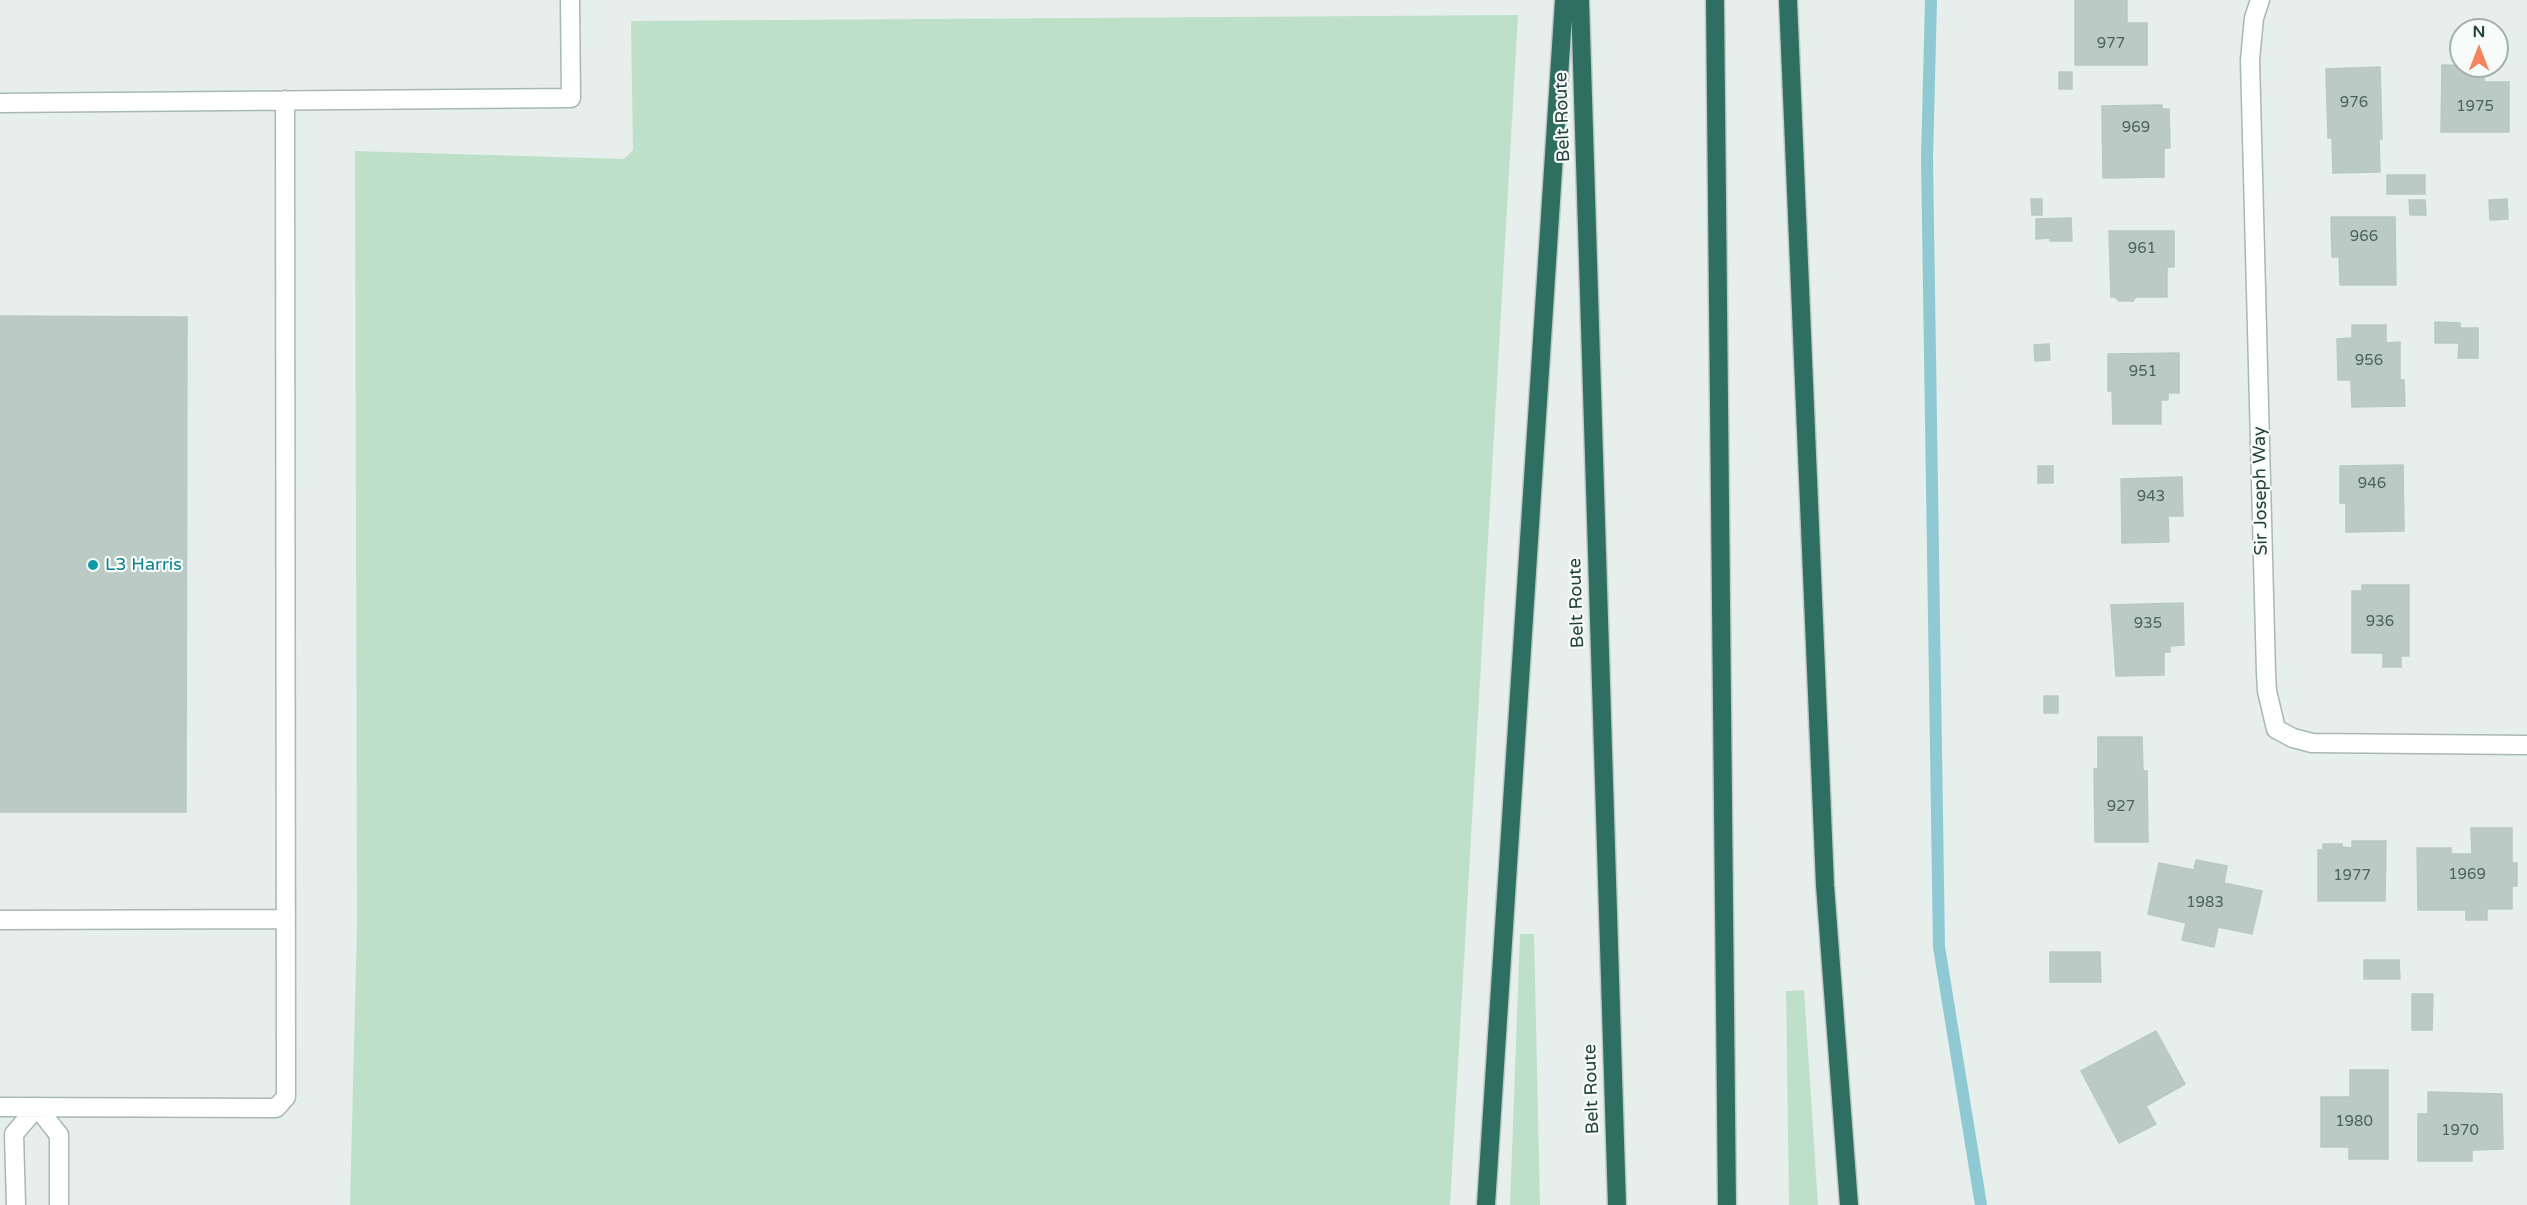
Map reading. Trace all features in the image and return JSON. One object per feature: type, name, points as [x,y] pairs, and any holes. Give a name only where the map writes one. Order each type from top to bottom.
[{"type":"highway","points":[[1486,1205],[1564,0]]},
{"type":"highway","name":"Belt Route","points":[[1580,0],[1617,1205]]},
{"type":"highway","points":[[1715,0],[1727,1205]]},
{"type":"highway","points":[[1788,0],[1825,885],[1849,1205]]},
{"type":"street","points":[[0,103],[571,98],[570,0]]},
{"type":"street","name":"Sir Joseph Way","points":[[2260,0],[2254,18],[2250,60],[2266,672],[2267,691],[2276,729],[2293,738],[2323,744],[2527,745]]},
{"type":"street","points":[[0,1107],[276,1108],[286,1097],[285,100]]},
{"type":"street","points":[[0,920],[286,919]]},
{"type":"street","points":[[16,1205],[14,1134],[37,1107]]},
{"type":"street","points":[[37,1107],[59,1135],[59,1205]]},
{"type":"green space","points":[[1518,15],[1450,1205],[350,1205],[357,925],[355,151],[624,159],[633,150],[631,21]]},
{"type":"green space","points":[[1520,934],[1534,934],[1540,1205],[1510,1205]]},
{"type":"green space","points":[[1804,990],[1818,1205],[1789,1205],[1786,991]]},
{"type":"building","points":[[2075,0],[2127,0],[2127,23],[2147,23],[2147,65],[2075,65]]},
{"type":"building","points":[[2442,65],[2449,65],[2449,78],[2484,78],[2484,82],[2509,82],[2509,132],[2441,132]]},
{"type":"building","points":[[2380,67],[2382,139],[2379,139],[2380,172],[2333,173],[2332,138],[2328,138],[2326,69]]},
{"type":"building","points":[[2059,72],[2072,72],[2072,89],[2059,89]]},
{"type":"building","points":[[2162,105],[2162,109],[2169,109],[2170,148],[2164,148],[2164,177],[2103,178],[2102,106]]},
{"type":"building","points":[[2387,175],[2425,175],[2425,194],[2387,194]]},
{"type":"building","points":[[2031,199],[2042,199],[2042,215],[2032,215]]},
{"type":"building","points":[[2507,199],[2508,219],[2490,220],[2489,200]]},
{"type":"building","points":[[2409,200],[2425,200],[2426,215],[2410,215]]},
{"type":"building","points":[[2331,217],[2395,217],[2396,285],[2340,285],[2339,257],[2332,257]]},
{"type":"building","points":[[2071,218],[2072,241],[2036,239],[2036,219]]},
{"type":"building","points":[[2109,231],[2174,231],[2174,267],[2167,267],[2167,297],[2136,297],[2133,301],[2119,301],[2111,297]]},
{"type":"building","name":"L3 Harris","points":[[0,316],[187,317],[186,812],[0,812]]},
{"type":"building","points":[[2435,322],[2460,323],[2460,328],[2478,328],[2478,358],[2458,358],[2459,343],[2435,343]]},
{"type":"building","points":[[2352,325],[2386,325],[2386,343],[2400,342],[2400,380],[2404,380],[2405,406],[2352,407],[2351,380],[2338,380],[2337,339],[2352,338]]},
{"type":"building","points":[[2049,344],[2050,360],[2035,361],[2034,345]]},
{"type":"building","points":[[2179,353],[2179,393],[2168,393],[2168,400],[2161,400],[2161,424],[2113,424],[2112,391],[2108,391],[2108,354]]},
{"type":"building","points":[[2403,465],[2404,531],[2346,532],[2346,503],[2340,503],[2340,466]]},
{"type":"building","points":[[2038,466],[2053,466],[2053,483],[2038,483]]},
{"type":"building","points":[[2182,477],[2183,516],[2168,516],[2169,542],[2122,543],[2121,479]]},
{"type":"building","points":[[2362,585],[2409,585],[2409,656],[2401,656],[2401,667],[2383,667],[2383,653],[2352,653],[2352,591],[2362,591]]},
{"type":"building","points":[[2183,603],[2184,645],[2170,646],[2170,652],[2164,652],[2164,675],[2116,676],[2111,605]]},
{"type":"building","points":[[2044,696],[2058,696],[2058,713],[2044,713]]},
{"type":"building","points":[[2098,737],[2142,737],[2143,771],[2147,771],[2148,842],[2095,842],[2094,769],[2098,769]]},
{"type":"building","points":[[2471,828],[2512,828],[2512,863],[2517,863],[2517,886],[2512,886],[2512,909],[2487,909],[2487,920],[2466,920],[2466,910],[2418,910],[2417,848],[2451,848],[2451,854],[2472,854]]},
{"type":"building","points":[[2352,841],[2386,841],[2385,901],[2318,901],[2318,850],[2323,850],[2323,844],[2342,844],[2342,847],[2352,848]]},
{"type":"building","points":[[2196,860],[2227,866],[2224,883],[2262,891],[2252,934],[2218,927],[2214,947],[2182,940],[2186,923],[2148,914],[2159,863],[2194,870]]},
{"type":"building","points":[[2050,952],[2100,952],[2101,982],[2050,982]]},
{"type":"building","points":[[2364,960],[2399,960],[2400,979],[2364,979]]},
{"type":"building","points":[[2412,994],[2433,994],[2432,1030],[2412,1030]]},
{"type":"building","points":[[2156,1031],[2185,1084],[2146,1106],[2156,1124],[2119,1143],[2081,1071]]},
{"type":"building","points":[[2350,1070],[2388,1070],[2388,1159],[2349,1159],[2349,1147],[2321,1147],[2321,1097],[2350,1097]]},
{"type":"building","points":[[2428,1092],[2502,1094],[2503,1149],[2472,1150],[2472,1161],[2418,1161],[2418,1114],[2428,1114]]},
{"type":"waterway","points":[[1931,0],[1927,158],[1939,947],[1981,1205]]},
{"type":"place","name":"L3 Harris","points":[[93,565]]}]
